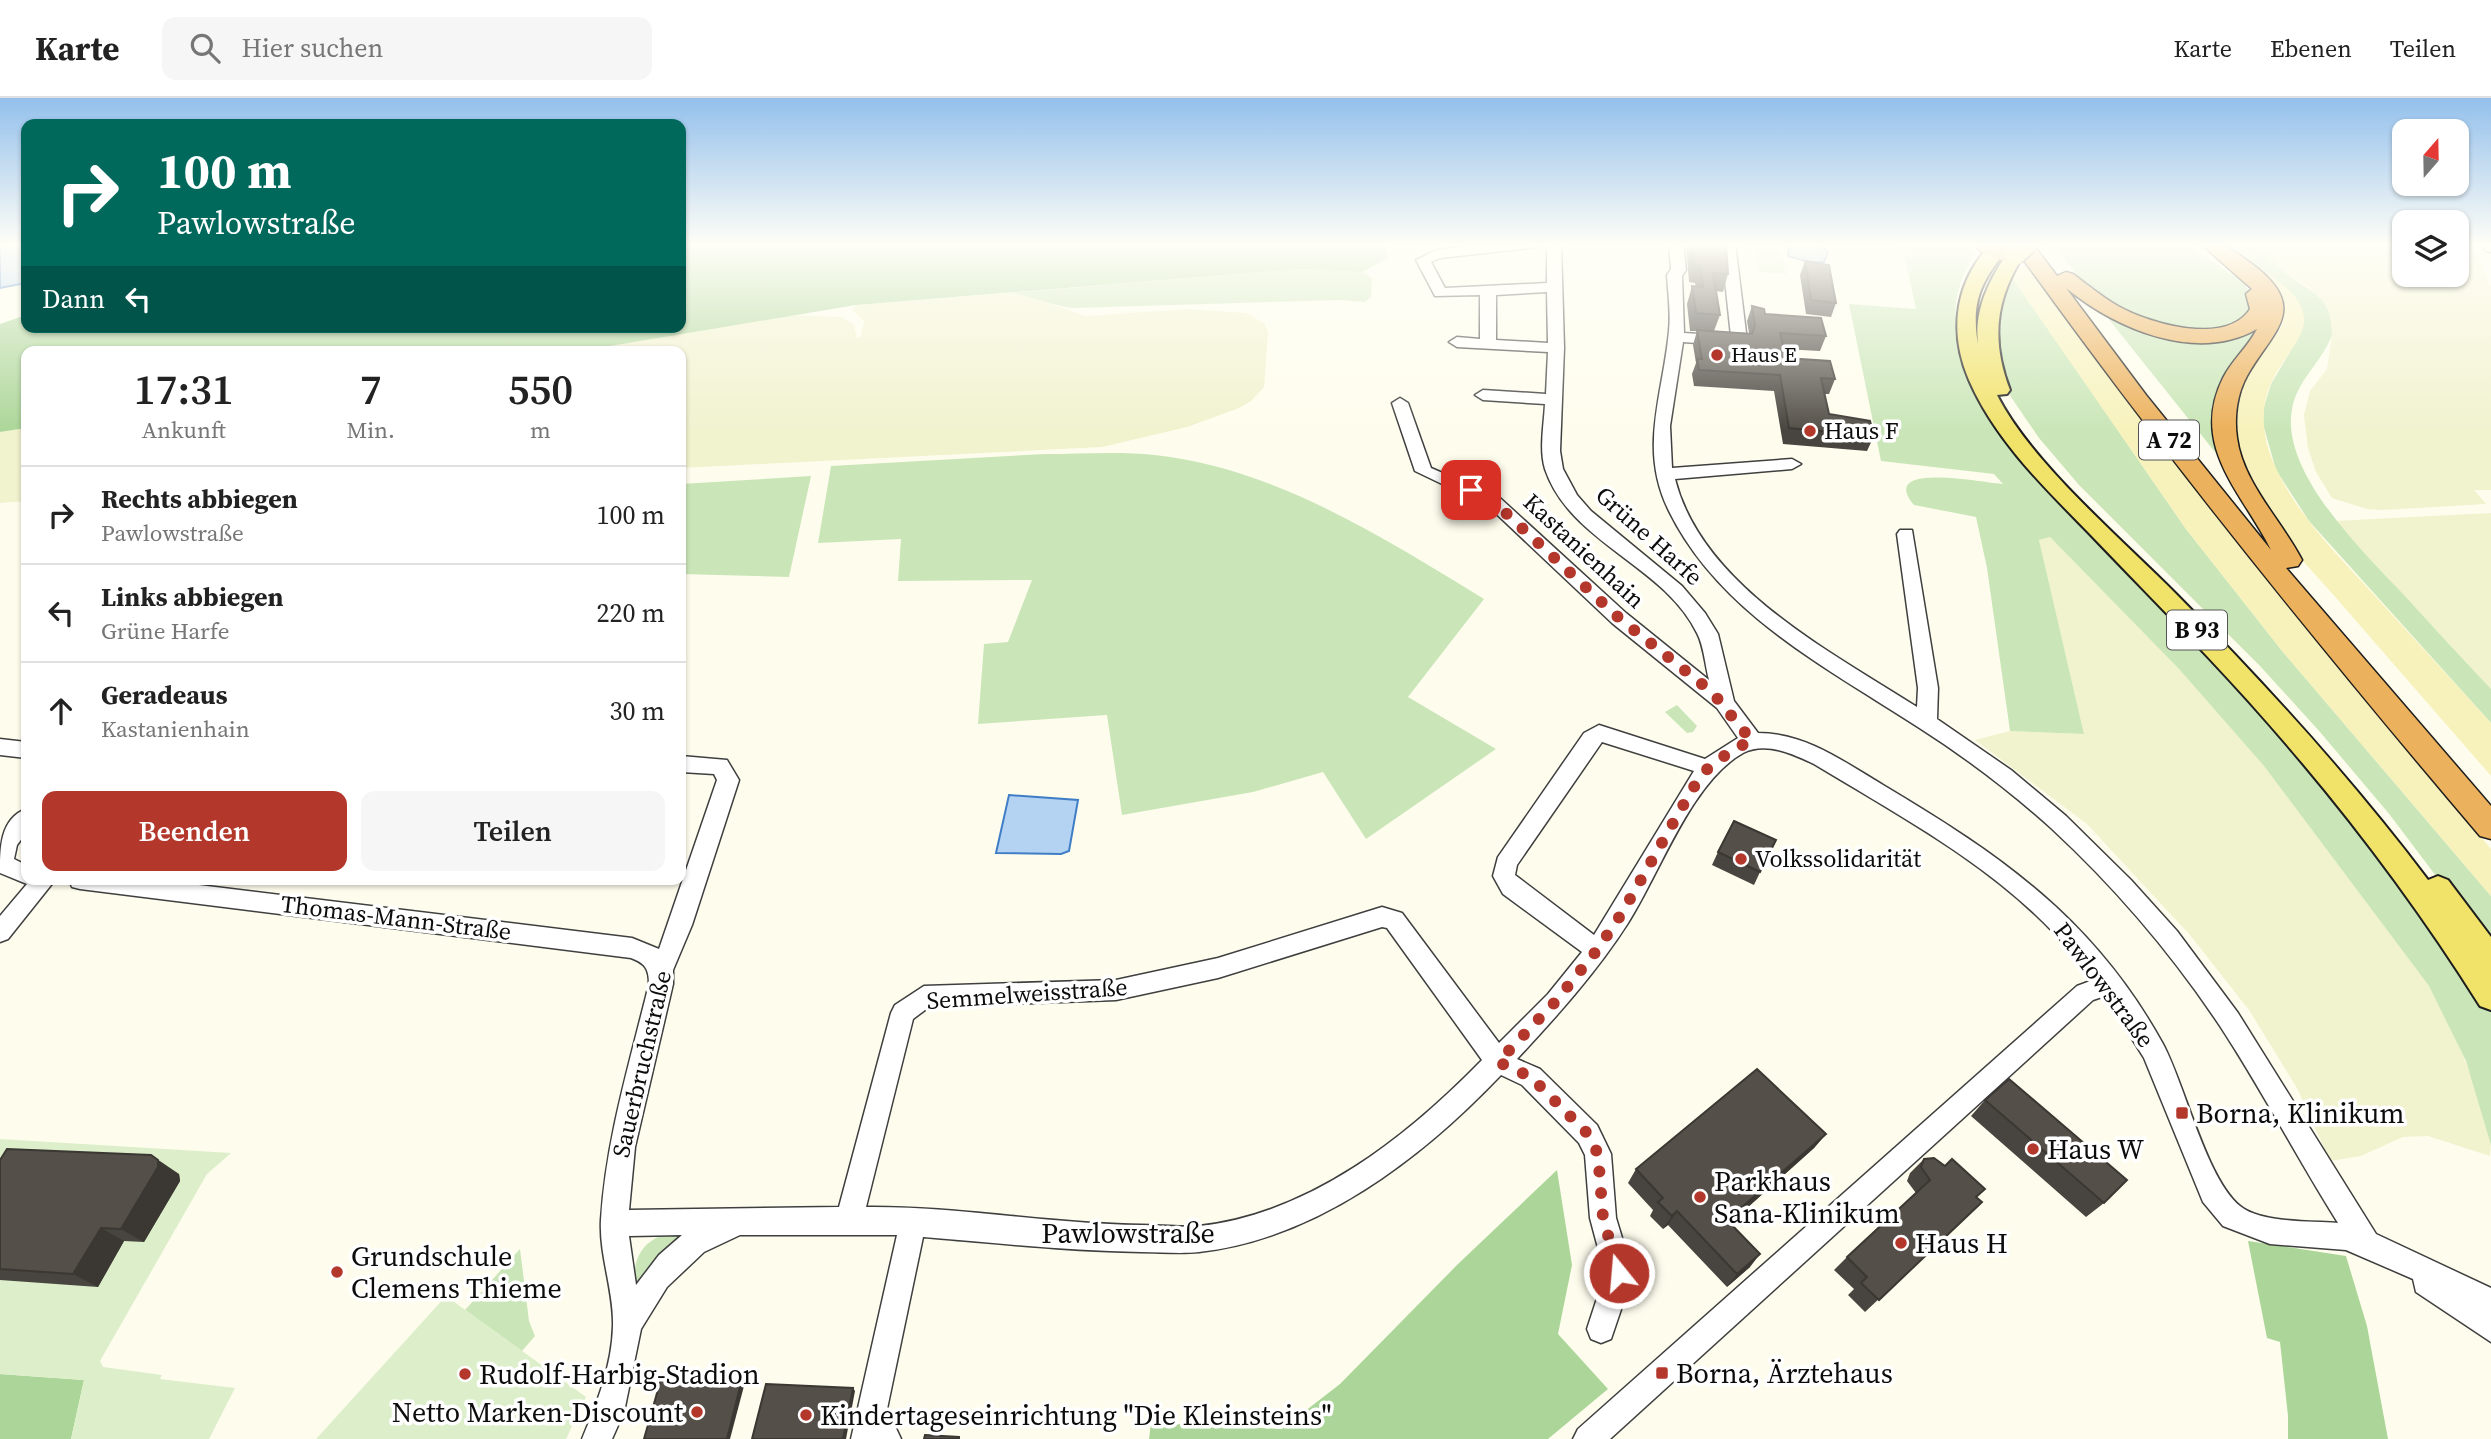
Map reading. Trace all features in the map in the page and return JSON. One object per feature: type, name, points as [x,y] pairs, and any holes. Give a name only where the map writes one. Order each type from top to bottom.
[{"type":"highway","name":"A 72","points":[[2058,306],[2317,623],[2491,827]]},
{"type":"highway","name":"A 72","points":[[2087,306],[2174,420],[2289,560],[2491,796]]},
{"type":"highway","points":[[2105,306],[2117,314],[2167,331],[2209,335],[2230,332],[2255,321],[2261,309],[2260,306]]},
{"type":"highway","points":[[2274,306],[2270,328],[2241,365],[2229,388],[2224,422],[2225,439],[2239,476],[2280,537],[2289,560]]},
{"type":"main road","name":"B 93","points":[[1968,306],[1965,323],[1972,362],[1993,406],[2031,458],[2285,725],[2395,860],[2491,997]]},
{"type":"main road","name":"B 93","points":[[1989,306],[1986,317],[1991,365],[2010,409],[2072,485],[2300,720],[2401,840],[2491,960]]},
{"type":"street","points":[[1488,306],[1488,344]]},
{"type":"street","name":"Grüne Harfe","points":[[1556,306],[1551,451],[1560,483],[1585,515],[1675,591],[1698,618],[1711,643],[1724,703],[1752,741]]},
{"type":"street","points":[[1675,306],[1676,337],[1659,441],[1662,474],[1677,511],[1699,547],[1733,588],[1781,627],[1835,665],[1927,722],[2028,795],[2075,837],[2139,903],[2213,994],[2248,1048],[2338,1202],[2367,1243],[2491,1303]]},
{"type":"street","points":[[1676,337],[1739,341],[1735,306]]},
{"type":"street","points":[[1457,342],[1556,348]]},
{"type":"street","points":[[1483,395],[1553,400]]},
{"type":"street","name":"Kastanienhain","points":[[1400,403],[1424,471],[1494,502],[1619,618],[1724,703]]},
{"type":"street","points":[[1662,474],[1792,464]]},
{"type":"street","points":[[1906,534],[1923,642],[1928,688],[1927,722]]},
{"type":"street","points":[[1597,950],[1511,887],[1504,876],[1506,863],[1591,739],[1599,733],[1708,768]]},
{"type":"street","name":"Pawlowstraße","points":[[614,1223],[849,1220],[1105,1238],[1199,1239],[1264,1226],[1326,1197],[1394,1156],[1451,1110],[1556,1001],[1597,950],[1629,902],[1693,788],[1708,768],[1735,748],[1752,741],[1796,746],[1821,758],[1957,840],[2042,906],[2082,948],[2110,984],[2154,1052],[2212,1193],[2222,1209],[2251,1226],[2290,1234],[2346,1237],[2367,1243]]},
{"type":"street","points":[[0,747],[21,749]]},
{"type":"street","name":"Sauerbruchstraße","points":[[597,1439],[610,1412],[622,1364],[627,1325],[614,1223],[622,1147],[661,984],[661,970],[683,920],[728,780],[725,771],[713,765],[686,764]]},
{"type":"street","points":[[21,824],[8,838],[2,852],[3,864],[21,872]]},
{"type":"street","points":[[0,932],[40,885]]},
{"type":"street","name":"Thomas-Mann-Straße","points":[[164,885],[632,948],[650,955],[661,970]]},
{"type":"street","name":"Semmelweisstraße","points":[[849,1220],[903,1013],[924,996],[1116,990],[1218,968],[1382,917],[1394,920],[1498,1062]]},
{"type":"street","points":[[1588,1439],[2085,993],[2110,984]]},
{"type":"street","points":[[1498,1062],[1531,1077],[1588,1134],[1598,1154],[1603,1218],[1619,1273],[1601,1329]]},
{"type":"street","name":"Sauerbruchstraße","points":[[627,1325],[656,1276],[679,1251],[705,1235],[744,1221]]},
{"type":"street","points":[[866,1439],[913,1223]]},
{"type":"street","points":[[2404,1263],[2407,1269],[2491,1328]]},
{"type":"street","points":[[872,1410],[886,1439]]},
{"type":"green space","points":[[686,306],[853,306],[610,346],[21,346],[21,429],[0,432],[0,324],[21,317],[21,333],[686,333]]},
{"type":"green space","points":[[856,306],[1056,306],[1085,316],[1187,309],[1246,313],[1264,323],[1268,332],[1264,387],[1251,401],[1239,408],[1187,427],[1102,447],[686,468],[686,346],[609,346],[789,315],[842,317],[854,325],[857,338],[861,336],[864,321],[852,310]]},
{"type":"green space","points":[[1061,306],[1155,306],[1075,308]]},
{"type":"green space","points":[[1849,306],[1916,309],[1915,306],[1956,306],[1958,338],[1975,390],[2294,745],[2454,952],[2491,1010],[2491,1145],[2466,1061],[2429,986],[2264,766],[2179,669],[2050,537],[2039,540],[2084,734],[2010,731],[1987,568],[1976,517],[1914,505],[1906,491],[1910,483],[1922,479],[1959,479],[2003,484],[1994,474],[1881,461]]},
{"type":"green space","points":[[1998,306],[2032,306],[2186,529],[2283,652],[2491,896],[2491,949],[2390,815],[2320,732],[2260,666],[2079,485],[2039,438],[2011,397],[1998,363]]},
{"type":"green space","points":[[2113,306],[2252,306],[2253,310],[2240,325],[2201,332],[2127,316]]},
{"type":"green space","points":[[2298,306],[2325,306],[2331,321],[2332,335],[2299,389],[2292,409],[2292,434],[2299,459],[2312,485],[2348,535],[2491,689],[2491,723],[2309,521],[2276,470],[2263,424],[2264,407],[2271,384],[2300,335]]},
{"type":"green space","points":[[2318,306],[2491,306],[2491,490],[2474,490],[2486,504],[2383,510],[2367,509],[2332,498],[2316,472],[2308,448],[2304,415],[2310,391],[2327,369],[2332,335]]},
{"type":"green space","points":[[2103,312],[2163,334],[2258,325],[2224,457],[2219,457]]},
{"type":"green space","points":[[21,429],[21,501],[0,503],[0,432]]},
{"type":"green space","points":[[1044,454],[1155,455],[1199,462],[1243,474],[1285,490],[1368,530],[1484,599],[1408,697],[1496,749],[1366,839],[1323,772],[1253,792],[1122,815],[1107,715],[978,724],[984,644],[1008,642],[1032,580],[898,581],[901,539],[818,543],[831,466]]},
{"type":"green space","points":[[811,476],[789,577],[686,574],[686,484]]},
{"type":"green space","points":[[2491,513],[2491,689],[2335,521]]},
{"type":"green space","points":[[2050,537],[2179,669],[2264,766],[2429,986],[2450,1023],[2477,1091],[2491,1144],[2490,1156],[2428,1136],[2403,1137],[2361,1156],[2330,1161],[2297,1088],[2249,1010],[2190,935],[2087,824],[1975,740],[2010,731],[2084,734],[2039,540]]},
{"type":"green space","points":[[1677,705],[1697,726],[1693,732],[1687,733],[1665,712]]},
{"type":"green space","points":[[0,1139],[231,1153],[207,1174],[100,1361],[103,1367],[162,1375],[160,1379],[235,1388],[209,1439],[71,1439],[84,1380],[0,1374]]},
{"type":"green space","points":[[1557,1170],[1572,1265],[1558,1334],[1608,1389],[1548,1439],[1149,1439],[1151,1423],[1282,1429],[1340,1384],[1458,1264]]},
{"type":"green space","points":[[698,1227],[634,1289],[637,1260],[650,1242],[670,1232]]},
{"type":"green space","points":[[2248,1241],[2346,1256],[2367,1326],[2388,1439],[2288,1439],[2280,1342],[2267,1338]]},
{"type":"green space","points":[[520,1249],[529,1321],[535,1336],[522,1351],[465,1310]]},
{"type":"green space","name":"Rudolf-Harbig-Stadion","points":[[446,1296],[586,1397],[566,1439],[316,1439]]},
{"type":"green space","points":[[0,1374],[84,1380],[71,1439],[0,1439]]},
{"type":"sand","points":[[2031,306],[2057,306],[2229,533],[2491,849],[2491,896],[2283,652],[2186,529]]},
{"type":"sand","points":[[2281,306],[2300,306],[2304,322],[2294,346],[2274,377],[2265,400],[2265,434],[2278,472],[2315,529],[2491,723],[2491,776],[2288,543],[2265,513],[2248,480],[2241,462],[2235,429],[2239,398],[2252,368],[2279,330],[2284,315]]},
{"type":"water","points":[[1009,795],[1078,800],[1069,851],[1061,854],[996,853]]},
{"type":"building","points":[[1695,306],[1718,306],[1720,315],[1696,313]]},
{"type":"building","points":[[1752,306],[1764,309],[1765,314],[1821,318],[1826,336],[1780,333],[1786,358],[1830,361],[1835,379],[1821,378],[1829,414],[1870,421],[1874,436],[1789,428],[1780,375],[1699,370],[1697,359],[1702,359],[1697,330],[1752,334],[1755,325]]},
{"type":"building","points":[[1734,821],[1776,840],[1760,872],[1718,852]]},
{"type":"building","name":"Parkhaus Sana-Klinikum","points":[[1757,1069],[1826,1134],[1727,1220],[1760,1254],[1737,1274],[1677,1211],[1672,1216],[1658,1202],[1663,1198],[1636,1169]]},
{"type":"building","points":[[2009,1079],[2127,1180],[2104,1203],[1985,1100]]},
{"type":"building","points":[[7,1149],[151,1155],[158,1160],[158,1167],[121,1229],[101,1228],[73,1274],[0,1269],[0,1160]]},
{"type":"building","name":"Haus H","points":[[1934,1158],[1945,1166],[1952,1159],[1985,1189],[1976,1197],[1982,1202],[1879,1300],[1861,1283],[1867,1277],[1847,1257],[1930,1180],[1921,1167],[1924,1159]]},
{"type":"building","name":"Netto Marken-Discount","points":[[661,1379],[741,1383],[727,1439],[644,1439]]},
{"type":"building","name":"Kindertageseinrichtung \"Die Kleinsteins\"","points":[[766,1384],[853,1388],[843,1439],[752,1439]]},
{"type":"building","points":[[925,1435],[959,1437],[959,1439],[924,1439]]},
{"type":"place","name":"Haus E","points":[[1717,355]]},
{"type":"place","name":"Haus F","points":[[1810,431]]},
{"type":"place","name":"Volkssolidarität","points":[[1741,859]]},
{"type":"place","name":"Borna, Klinikum","points":[[2182,1113]]},
{"type":"place","name":"Haus W","points":[[2033,1149]]},
{"type":"place","name":"Parkhaus Sana-Klinikum","points":[[1700,1197]]},
{"type":"place","name":"Haus H","points":[[1901,1243]]},
{"type":"place","name":"Grundschule Clemens Thieme","points":[[337,1272]]},
{"type":"place","name":"Borna, Ärztehaus","points":[[1662,1373]]},
{"type":"place","name":"Rudolf-Harbig-Stadion","points":[[465,1374]]},
{"type":"place","name":"Netto Marken-Discount","points":[[697,1412]]},
{"type":"place","name":"Kindertageseinrichtung \"Die Kleinsteins\"","points":[[806,1415]]},
{"type":"route","points":[[1471,490],[1485,496],[1506,512],[1541,550],[1619,618],[1712,692],[1724,703],[1752,741],[1735,748],[1708,768],[1693,788],[1650,867],[1597,950],[1556,1001],[1498,1062],[1531,1077],[1588,1134],[1598,1154],[1603,1218],[1619,1273]]}]
